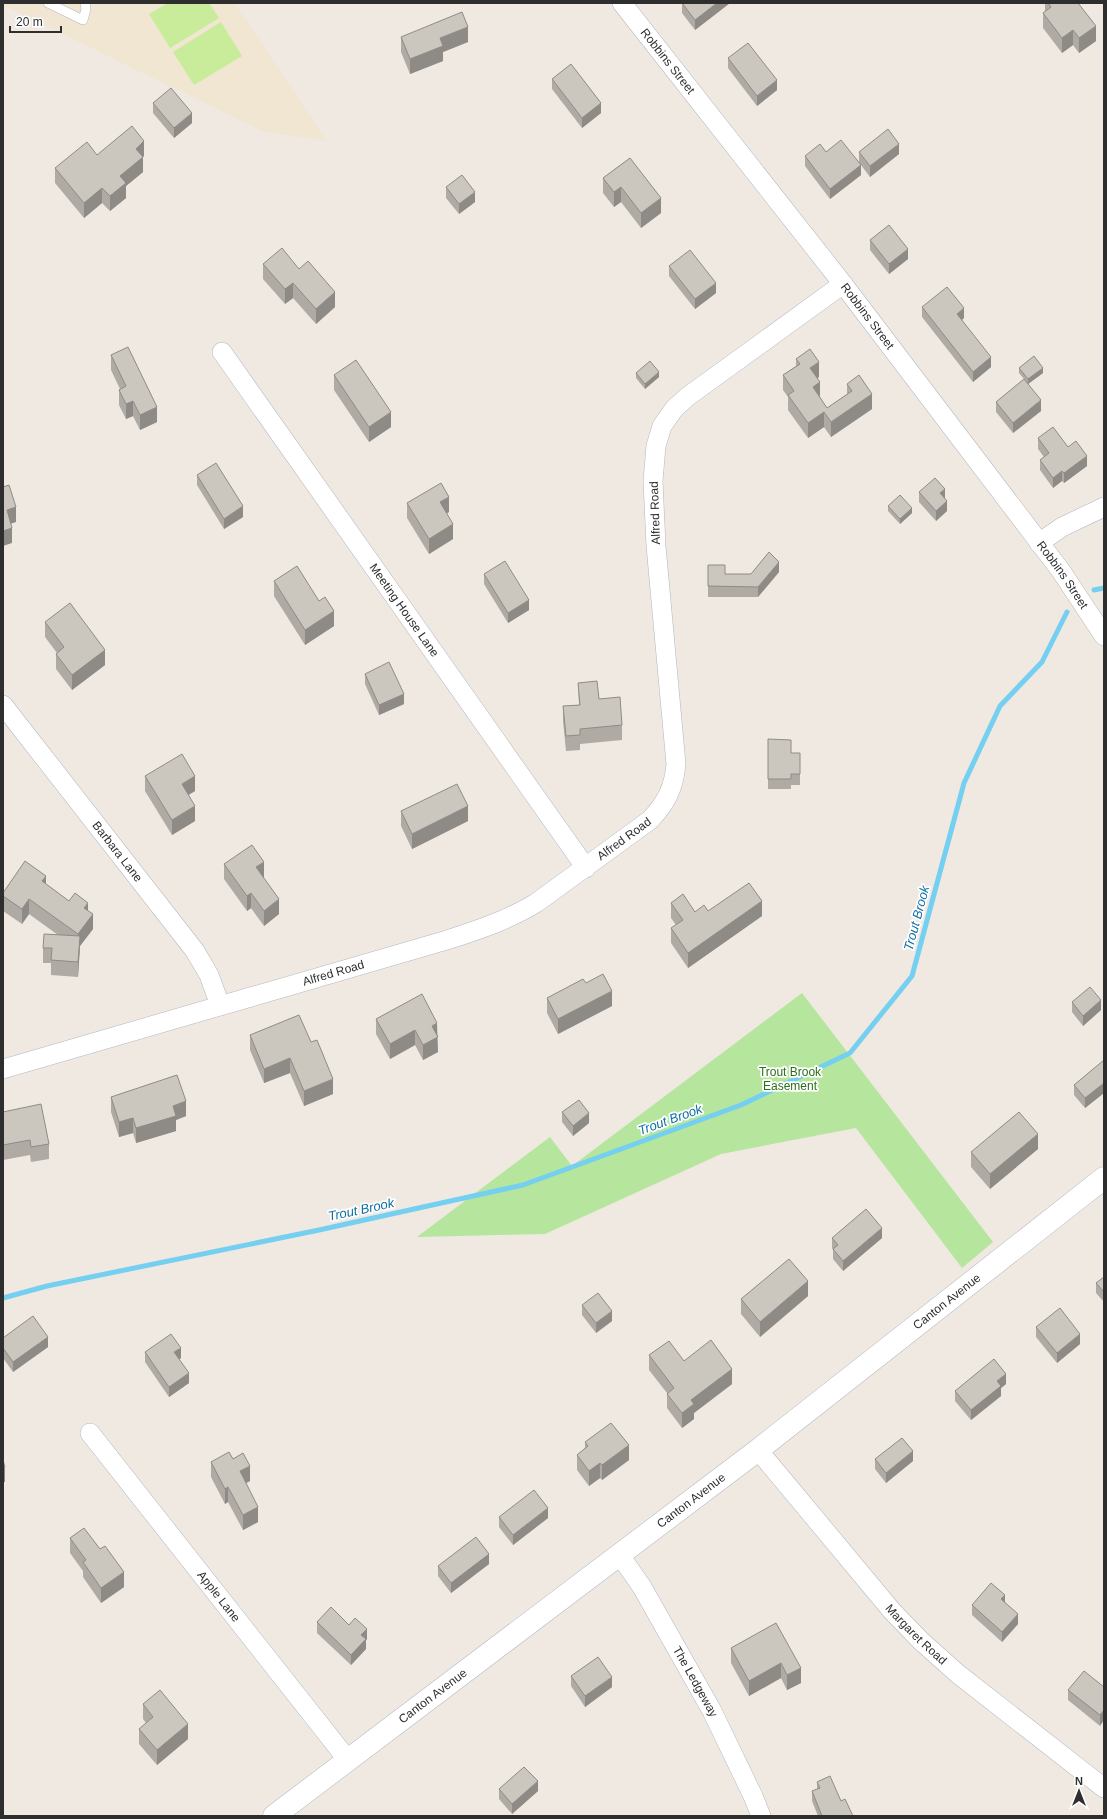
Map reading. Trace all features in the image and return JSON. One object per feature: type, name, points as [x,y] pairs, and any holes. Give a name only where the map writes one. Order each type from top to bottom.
[{"type":"main road","name":"Canton Avenue","points":[[274,1816],[347,1759],[758,1450],[1104,1178]]},
{"type":"street","name":"Robbins Street","points":[[622,3],[843,284],[1077,594],[1104,636]]},
{"type":"street","name":"Alfred Road","points":[[3,1069],[447,940],[488,926],[536,903],[650,820],[665,802],[674,784],[675,753],[654,510],[654,459],[662,426],[674,409],[686,398],[843,284]]},
{"type":"street","name":"Meeting House Lane","points":[[222,352],[586,868]]},
{"type":"street","points":[[1039,543],[1062,527],[1104,507]]},
{"type":"street","name":"Barbara Lane","points":[[3,705],[195,951],[209,975],[220,1005]]},
{"type":"street","name":"Apple Lane","points":[[90,1433],[347,1759]]},
{"type":"street","name":"Margaret Road","points":[[758,1450],[892,1611],[921,1641],[958,1674],[1104,1788]]},
{"type":"street","name":"The Ledgeway","points":[[619,1554],[642,1587],[712,1711],[753,1796],[761,1816]]},
{"type":"lane","points":[[48,3],[83,20],[86,9],[85,3]]},
{"type":"shaded area","points":[[3,3],[235,3],[327,141],[262,131],[3,5]]},
{"type":"green space","points":[[168,3],[209,3],[219,18],[170,48],[149,14]]},
{"type":"green space","points":[[221,22],[242,56],[194,85],[173,52]]},
{"type":"green space","name":"Trout Brook Easement","points":[[802,993],[993,1242],[962,1268],[856,1128],[721,1154],[545,1234],[417,1237],[550,1137],[572,1166]]},
{"type":"building","points":[[682,3],[717,3],[695,20]]},
{"type":"building","points":[[1048,3],[1078,3],[1096,26],[1079,38],[1073,30],[1062,38],[1043,13],[1051,7]]},
{"type":"building","points":[[462,12],[468,27],[440,38],[443,46],[410,59],[401,37]]},
{"type":"building","points":[[748,43],[777,80],[757,96],[728,58]]},
{"type":"building","points":[[571,64],[601,103],[582,118],[552,79]]},
{"type":"building","points":[[171,88],[192,113],[174,128],[153,103]]},
{"type":"building","points":[[132,126],[144,141],[136,149],[143,157],[120,176],[126,183],[110,196],[102,188],[84,203],[55,168],[87,142],[97,155]]},
{"type":"building","points":[[888,129],[899,144],[870,166],[859,152]]},
{"type":"building","points":[[841,140],[861,165],[830,189],[805,156],[820,144],[826,152]]},
{"type":"building","points":[[630,158],[661,198],[641,213],[621,187],[614,192],[603,178]]},
{"type":"building","points":[[462,175],[475,192],[459,204],[446,187]]},
{"type":"building","points":[[889,225],[908,249],[889,264],[870,240]]},
{"type":"building","points":[[282,248],[299,269],[308,261],[335,292],[316,309],[293,283],[285,289],[263,264]]},
{"type":"building","points":[[690,250],[716,283],[695,299],[669,266]]},
{"type":"building","points":[[947,287],[964,308],[957,314],[991,357],[973,372],[922,307]]},
{"type":"building","points":[[128,347],[157,407],[140,415],[133,401],[126,404],[119,390],[126,386],[111,355]]},
{"type":"building","points":[[810,349],[819,362],[810,368],[820,382],[813,387],[827,408],[852,391],[847,384],[859,375],[872,394],[831,422],[824,412],[808,423],[788,395],[794,391],[783,375],[800,364],[796,359]]},
{"type":"building","points":[[1034,356],[1043,368],[1028,379],[1019,368]]},
{"type":"building","points":[[356,360],[391,412],[369,427],[334,375]]},
{"type":"building","points":[[650,361],[659,372],[645,384],[636,373]]},
{"type":"building","points":[[1024,379],[1041,400],[1013,423],[996,402]]},
{"type":"building","points":[[1053,427],[1068,447],[1076,441],[1087,456],[1064,473],[1062,471],[1053,478],[1040,460],[1049,453],[1038,438]]},
{"type":"building","points":[[216,463],[243,506],[224,519],[197,475]]},
{"type":"building","points":[[935,478],[945,489],[940,493],[947,501],[936,511],[919,492]]},
{"type":"building","points":[[441,483],[449,497],[440,502],[453,524],[429,539],[407,503]]},
{"type":"building","points":[[9,485],[16,507],[7,510],[12,528],[3,531],[3,487]]},
{"type":"building","points":[[900,495],[912,508],[900,519],[888,506]]},
{"type":"building","points":[[769,552],[779,562],[758,587],[708,586],[708,565],[725,565],[725,574],[751,574]]},
{"type":"building","points":[[505,561],[529,600],[508,613],[484,574]]},
{"type":"building","points":[[297,566],[319,601],[325,597],[334,611],[305,630],[274,581]]},
{"type":"building","points":[[70,603],[105,650],[72,675],[56,654],[64,647],[45,622]]},
{"type":"building","points":[[389,662],[404,694],[379,705],[365,674]]},
{"type":"building","points":[[597,681],[599,699],[620,697],[622,725],[580,729],[580,735],[566,736],[563,706],[580,705],[578,683]]},
{"type":"building","points":[[768,739],[791,740],[791,753],[800,753],[800,774],[791,774],[791,779],[768,779]]},
{"type":"building","points":[[182,754],[195,776],[182,784],[195,806],[172,820],[145,776]]},
{"type":"building","points":[[457,784],[468,806],[412,834],[401,811]]},
{"type":"building","points":[[252,845],[264,862],[256,867],[279,899],[264,911],[251,893],[247,896],[224,864]]},
{"type":"building","points":[[25,861],[46,876],[42,881],[69,901],[75,893],[88,903],[84,908],[93,914],[78,934],[29,899],[22,909],[3,896],[3,893]]},
{"type":"building","points":[[749,883],[762,901],[688,953],[671,928],[683,920],[671,903],[683,894],[695,912],[704,905],[708,911]]},
{"type":"building","points":[[44,934],[80,936],[78,962],[51,960],[52,948],[43,948]]},
{"type":"building","points":[[603,974],[612,991],[558,1019],[547,998],[583,979],[586,983]]},
{"type":"building","points":[[1090,987],[1101,1000],[1083,1016],[1072,1002]]},
{"type":"building","points":[[422,994],[437,1023],[432,1026],[438,1037],[423,1045],[415,1030],[390,1044],[376,1019]]},
{"type":"building","points":[[299,1015],[311,1042],[317,1040],[333,1079],[304,1091],[290,1058],[264,1069],[250,1035]]},
{"type":"building","points":[[1104,1060],[1104,1083],[1085,1098],[1074,1085]]},
{"type":"building","points":[[177,1075],[186,1101],[173,1106],[176,1116],[136,1128],[133,1118],[119,1122],[111,1097]]},
{"type":"building","points":[[579,1100],[589,1113],[573,1126],[562,1112]]},
{"type":"building","points":[[41,1104],[49,1144],[31,1147],[30,1140],[3,1145],[3,1112]]},
{"type":"building","points":[[1019,1112],[1038,1134],[990,1174],[971,1152]]},
{"type":"building","points":[[866,1209],[882,1228],[843,1261],[833,1249],[838,1245],[832,1238]]},
{"type":"building","points":[[789,1259],[808,1281],[760,1322],[741,1299]]},
{"type":"building","points":[[1104,1277],[1104,1292],[1096,1283]]},
{"type":"building","points":[[598,1293],[612,1311],[596,1323],[582,1305]]},
{"type":"building","points":[[1060,1308],[1080,1334],[1057,1353],[1036,1327]]},
{"type":"building","points":[[33,1316],[48,1337],[13,1362],[3,1348],[3,1338]]},
{"type":"building","points":[[171,1334],[181,1348],[174,1352],[189,1373],[169,1387],[145,1352]]},
{"type":"building","points":[[711,1340],[732,1369],[691,1400],[694,1404],[682,1413],[667,1394],[674,1388],[649,1355],[669,1341],[684,1361]]},
{"type":"building","points":[[994,1359],[1006,1374],[997,1381],[1001,1386],[971,1410],[955,1391]]},
{"type":"building","points":[[611,1423],[629,1445],[602,1465],[600,1463],[589,1471],[577,1455],[588,1446],[585,1442]]},
{"type":"building","points":[[902,1438],[913,1451],[886,1473],[875,1459]]},
{"type":"building","points":[[229,1452],[233,1459],[243,1453],[250,1466],[240,1471],[258,1507],[243,1515],[228,1487],[225,1489],[211,1462]]},
{"type":"building","points":[[534,1490],[548,1508],[513,1535],[499,1517]]},
{"type":"building","points":[[84,1528],[100,1549],[105,1546],[124,1572],[101,1588],[83,1562],[86,1560],[70,1538]]},
{"type":"building","points":[[476,1537],[489,1554],[451,1583],[438,1566]]},
{"type":"building","points":[[991,1583],[1005,1595],[1001,1599],[1018,1614],[1002,1632],[972,1605]]},
{"type":"building","points":[[331,1607],[349,1625],[355,1618],[367,1629],[361,1635],[366,1639],[351,1655],[317,1622]]},
{"type":"building","points":[[776,1623],[801,1668],[787,1675],[781,1663],[749,1681],[731,1648]]},
{"type":"building","points":[[598,1657],[612,1677],[585,1696],[571,1676]]},
{"type":"building","points":[[1084,1671],[1104,1687],[1104,1710],[1100,1715],[1068,1690]]},
{"type":"building","points":[[160,1690],[188,1724],[157,1750],[139,1729],[153,1717],[143,1704]]},
{"type":"building","points":[[524,1767],[538,1781],[512,1804],[499,1789]]},
{"type":"building","points":[[830,1776],[841,1801],[845,1799],[853,1816],[822,1816],[812,1791],[820,1788],[817,1782]]},
{"type":"waterway","name":"Trout Brook","points":[[1094,590],[1104,588]]},
{"type":"waterway","name":"Trout Brook","points":[[3,1298],[47,1286],[319,1230],[523,1185],[741,1105],[850,1053],[912,976],[964,783],[1000,706],[1042,662],[1067,612]]}]
